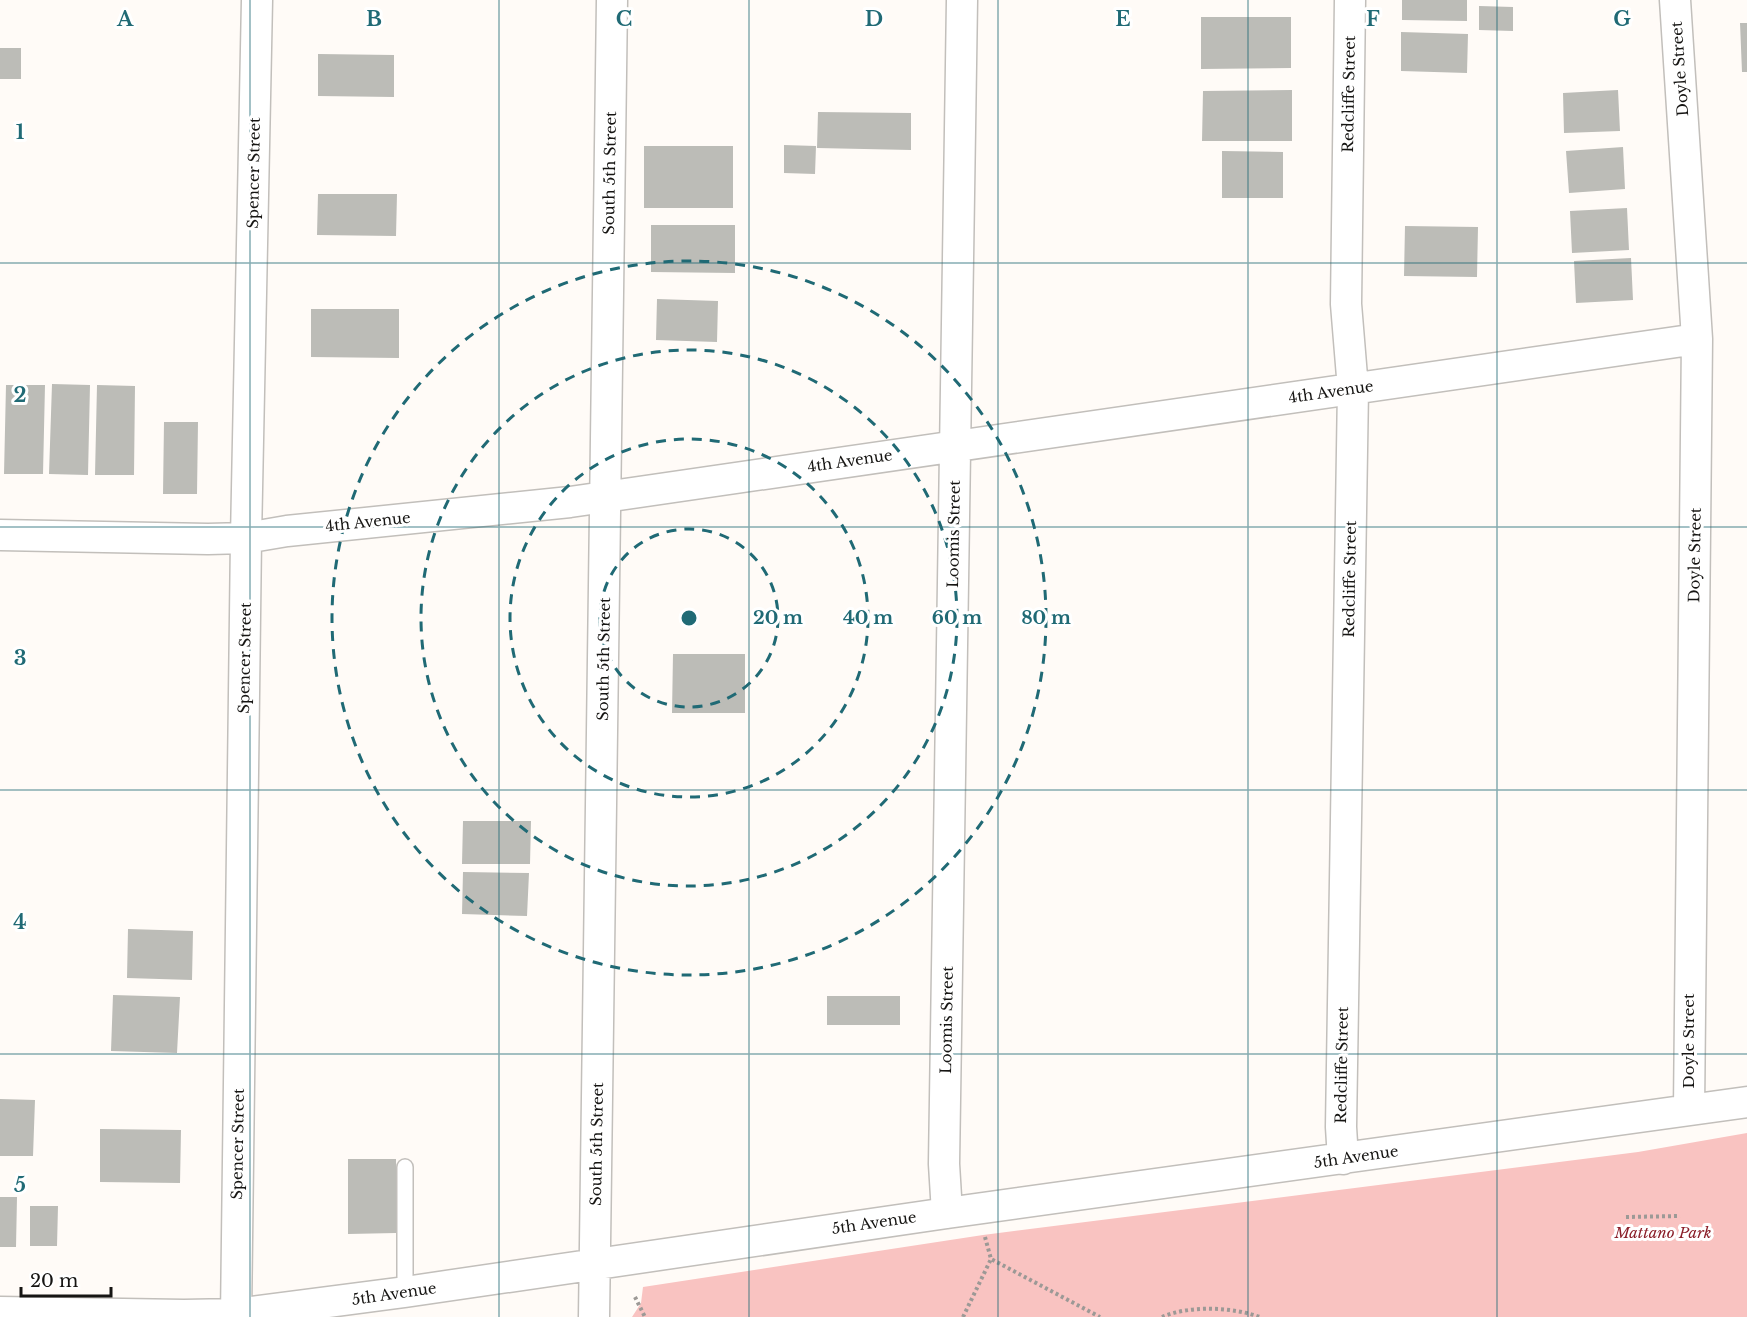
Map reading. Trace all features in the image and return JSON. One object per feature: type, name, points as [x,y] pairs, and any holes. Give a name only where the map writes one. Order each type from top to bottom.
[{"type":"street","name":"Spencer Street","points":[[236,1315],[246,538],[257,0]]},
{"type":"street","name":"South 5th Street","points":[[594,1317],[612,0]]},
{"type":"street","name":"Loomis Street","points":[[947,1213],[944,1164],[962,0]]},
{"type":"street","name":"Redcliffe Street","points":[[1343,1159],[1341,1127],[1353,389],[1346,304],[1350,0]]},
{"type":"street","name":"Doyle Street","points":[[1675,0],[1697,339],[1689,1110]]},
{"type":"street","name":"4th Avenue","points":[[0,535],[246,538],[287,531],[606,497],[1697,339]]},
{"type":"street","name":"5th Avenue","points":[[0,1312],[236,1315],[405,1293],[947,1213],[1747,1102]]},
{"type":"lane","points":[[405,1167],[405,1293]]},
{"type":"path","points":[[1626,1217],[1680,1216]]},
{"type":"path","points":[[963,1317],[991,1259],[985,1237]]},
{"type":"path","points":[[991,1259],[1100,1317]]},
{"type":"path","points":[[635,1297],[645,1317]]},
{"type":"path","points":[[1162,1317],[1171,1313],[1222,1308],[1260,1317]]},
{"type":"green space","name":"Mattano Park","points":[[1747,1133],[1747,1317],[632,1317],[641,1303],[643,1287],[983,1235],[1638,1152]]},
{"type":"building","points":[[1402,0],[1467,0],[1467,21],[1402,20]]},
{"type":"building","points":[[1479,6],[1513,7],[1513,31],[1479,30]]},
{"type":"building","points":[[1201,17],[1291,17],[1291,68],[1201,69]]},
{"type":"building","points":[[1740,23],[1747,23],[1747,72],[1742,72]]},
{"type":"building","points":[[1401,32],[1468,34],[1467,73],[1401,71]]},
{"type":"building","points":[[0,48],[21,48],[21,79],[0,79]]},
{"type":"building","points":[[318,54],[394,55],[394,97],[318,96]]},
{"type":"building","points":[[1292,90],[1292,141],[1202,141],[1203,91]]},
{"type":"building","points":[[1618,90],[1620,131],[1564,133],[1563,93]]},
{"type":"building","points":[[818,112],[911,113],[911,150],[817,148]]},
{"type":"building","points":[[784,145],[816,146],[815,174],[784,173]]},
{"type":"building","points":[[644,146],[733,146],[733,208],[644,208]]},
{"type":"building","points":[[1623,147],[1625,189],[1569,193],[1566,151]]},
{"type":"building","points":[[1222,151],[1283,152],[1283,198],[1222,198]]},
{"type":"building","points":[[318,194],[397,194],[396,236],[317,235]]},
{"type":"building","points":[[1627,208],[1629,250],[1572,253],[1570,211]]},
{"type":"building","points":[[651,225],[735,225],[735,273],[651,272]]},
{"type":"building","points":[[1405,226],[1478,227],[1477,277],[1404,276]]},
{"type":"building","points":[[1631,258],[1633,300],[1576,303],[1574,261]]},
{"type":"building","points":[[657,299],[718,301],[717,342],[656,340]]},
{"type":"building","points":[[311,309],[399,309],[399,358],[311,357]]},
{"type":"building","points":[[52,384],[90,385],[88,475],[49,474]]},
{"type":"building","points":[[6,385],[45,385],[43,474],[4,474]]},
{"type":"building","points":[[97,385],[135,386],[134,475],[95,475]]},
{"type":"building","points":[[164,422],[198,422],[197,494],[163,494]]},
{"type":"building","points":[[673,654],[745,654],[745,713],[672,713]]},
{"type":"building","points":[[463,821],[531,821],[530,864],[462,864]]},
{"type":"building","points":[[463,872],[529,873],[527,916],[462,914]]},
{"type":"building","points":[[128,929],[193,931],[192,980],[127,978]]},
{"type":"building","points":[[113,995],[180,997],[177,1053],[111,1051]]},
{"type":"building","points":[[827,996],[900,996],[900,1025],[827,1025]]},
{"type":"building","points":[[0,1099],[35,1100],[33,1156],[0,1156]]},
{"type":"building","points":[[100,1129],[181,1130],[180,1183],[100,1182]]},
{"type":"building","points":[[348,1159],[396,1159],[396,1233],[348,1234]]},
{"type":"building","points":[[0,1197],[17,1197],[16,1247],[0,1247]]},
{"type":"building","points":[[30,1206],[58,1206],[57,1246],[30,1246]]}]
